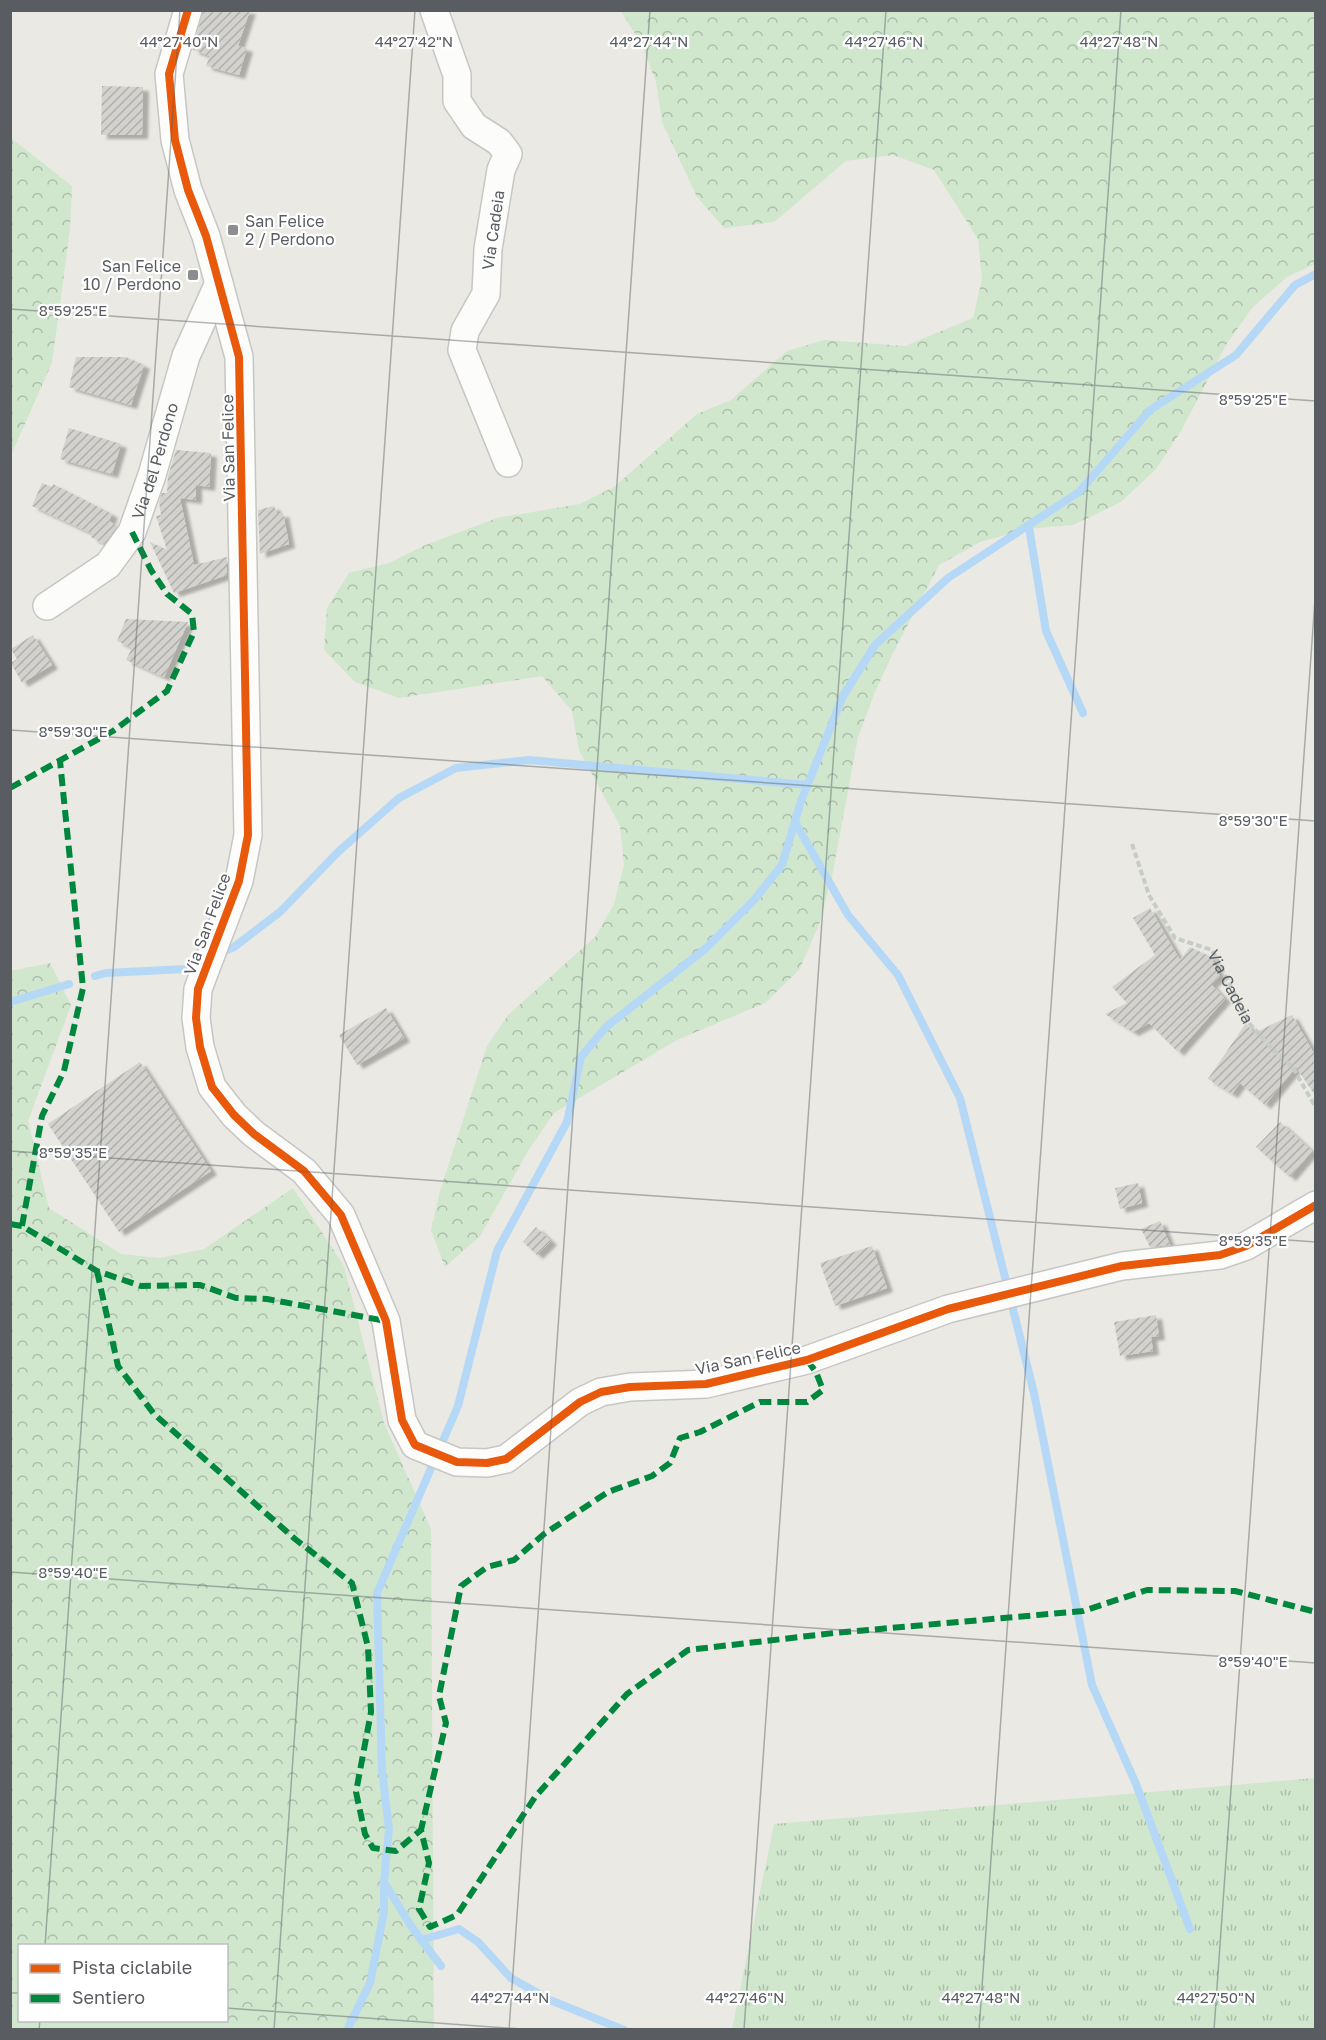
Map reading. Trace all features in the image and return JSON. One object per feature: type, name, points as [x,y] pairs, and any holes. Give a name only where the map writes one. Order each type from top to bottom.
[{"type":"street","name":"Via San Felice","points":[[188,10],[169,74],[175,140],[188,190],[206,236],[239,357],[248,836],[239,881],[198,989],[196,1018],[200,1047],[212,1087],[234,1115],[254,1134],[304,1171],[341,1215],[386,1320],[402,1420],[415,1445],[458,1462],[487,1463],[506,1459],[580,1402],[601,1392],[630,1387],[706,1384],[796,1362],[948,1309],[1122,1266],[1220,1255],[1246,1246],[1316,1205]]},
{"type":"street","name":"Via Cadeia","points":[[434,10],[457,75],[457,101],[474,126],[499,142],[508,154],[501,170],[488,249],[486,294],[465,331],[462,350],[508,463]]},
{"type":"street","name":"Via del Perdono","points":[[47,606],[108,565],[132,532],[152,474],[186,356],[219,282]]},
{"type":"green space","points":[[621,11],[1315,11],[1315,264],[1287,277],[1252,308],[1226,345],[1181,431],[1156,469],[1121,502],[1073,525],[1027,529],[980,542],[939,565],[894,651],[858,737],[832,877],[819,925],[799,970],[765,1003],[677,1040],[554,1113],[528,1151],[480,1236],[445,1267],[431,1230],[440,1191],[487,1046],[508,1015],[596,936],[614,904],[624,865],[620,826],[579,750],[572,711],[542,676],[399,698],[355,682],[324,650],[327,608],[349,573],[389,563],[423,546],[497,518],[580,504],[614,487],[697,414],[731,400],[787,351],[824,340],[905,346],[973,318],[982,279],[978,239],[934,170],[893,155],[846,161],[774,222],[724,228],[697,197],[662,122],[656,82],[642,45]]},
{"type":"green space","points":[[11,138],[72,186],[70,229],[52,363],[11,455]]},
{"type":"green space","points":[[50,963],[71,1005],[28,1121],[49,1208],[121,1254],[160,1258],[204,1249],[293,1188],[344,1266],[384,1423],[431,1529],[434,2029],[11,2029],[10,971]]},
{"type":"green space","points":[[1315,1778],[1315,2029],[732,2029],[774,1824]]},
{"type":"building","points":[[203,10],[250,10],[238,46],[247,48],[239,75],[206,66],[210,56],[193,50]]},
{"type":"building","points":[[102,86],[143,87],[142,135],[101,135]]},
{"type":"building","points":[[76,357],[126,357],[144,365],[131,405],[69,387]]},
{"type":"building","points":[[69,428],[121,444],[112,474],[60,459]]},
{"type":"building","points":[[176,450],[211,453],[209,487],[196,485],[196,500],[180,498],[194,565],[227,557],[227,575],[174,593],[150,542],[167,550],[156,516],[161,515],[159,502],[162,493],[167,493],[168,476]]},
{"type":"building","points":[[42,483],[52,487],[53,484],[112,514],[109,521],[117,526],[104,544],[91,537],[93,534],[32,506]]},
{"type":"building","points":[[274,506],[277,514],[283,513],[289,544],[260,554],[258,510]]},
{"type":"building","points":[[126,619],[188,622],[164,677],[126,660],[132,648],[117,641]]},
{"type":"building","points":[[33,635],[52,665],[22,683],[11,663],[17,659],[11,649]]},
{"type":"building","points":[[1150,908],[1180,960],[1190,947],[1211,957],[1220,976],[1211,984],[1225,999],[1178,1052],[1149,1023],[1133,1032],[1105,1014],[1127,1003],[1112,987],[1155,955],[1133,918]]},
{"type":"building","points":[[386,1008],[404,1038],[357,1065],[339,1035]]},
{"type":"building","points":[[1292,1015],[1316,1057],[1316,1097],[1296,1067],[1265,1105],[1240,1083],[1232,1094],[1208,1079],[1246,1023],[1254,1033]]},
{"type":"building","points":[[140,1062],[211,1171],[119,1232],[48,1124]]},
{"type":"building","points":[[1280,1122],[1312,1151],[1290,1177],[1256,1147]]},
{"type":"building","points":[[1138,1183],[1142,1203],[1120,1209],[1115,1188]]},
{"type":"building","points":[[1160,1221],[1170,1245],[1150,1247],[1141,1229]]},
{"type":"building","points":[[536,1227],[551,1241],[537,1255],[523,1242]]},
{"type":"building","points":[[872,1246],[887,1288],[835,1306],[820,1263]]},
{"type":"building","points":[[1156,1315],[1159,1336],[1151,1337],[1153,1351],[1120,1356],[1114,1322]]},
{"type":"waterway","points":[[441,1966],[411,1926],[384,1882],[389,1829],[382,1770],[377,1593],[458,1406],[497,1251],[567,1122],[581,1057],[606,1027],[705,949],[754,900],[782,865],[801,801],[843,696],[875,645],[948,578],[1079,492],[1150,410],[1236,355],[1295,285],[1316,274]]},
{"type":"waterway","points":[[1029,527],[1046,631],[1083,713]]},
{"type":"waterway","points":[[220,953],[234,947],[280,912],[338,852],[399,798],[456,768],[529,760],[807,785]]},
{"type":"waterway","points":[[795,822],[848,915],[898,975],[960,1098],[1034,1393],[1092,1685],[1136,1784],[1190,1929]]},
{"type":"waterway","points":[[95,976],[106,973],[186,969],[201,962]]},
{"type":"waterway","points":[[10,1002],[69,984]]},
{"type":"waterway","points":[[347,2030],[370,1983],[384,1912],[384,1882]]},
{"type":"waterway","points":[[421,1940],[459,1929],[478,1942],[511,1978],[550,2000],[624,2030]]},
{"type":"marked path","points":[[10,788],[113,731],[167,691],[194,632],[192,614],[167,594],[151,570],[132,532]]},
{"type":"marked path","points":[[22,1226],[42,1116],[64,1071],[83,988],[60,761]]},
{"type":"marked path","points":[[10,1224],[22,1226],[97,1271],[141,1286],[200,1285],[236,1298],[267,1299],[386,1321]]},
{"type":"marked path","points":[[97,1271],[118,1366],[154,1414],[295,1539],[352,1583],[368,1647],[371,1712],[356,1792],[365,1834],[373,1848],[396,1851],[421,1830]]},
{"type":"marked path","points":[[807,1360],[816,1372],[823,1390],[807,1402],[760,1402],[700,1432],[680,1438],[670,1463],[652,1476],[608,1492],[544,1534],[514,1560],[487,1567],[461,1586],[439,1696],[446,1723],[421,1830],[429,1863],[419,1909],[430,1927],[457,1915],[535,1797],[627,1694],[688,1650],[834,1633],[1083,1611],[1147,1590],[1235,1591],[1316,1612]]},
{"type":"cycle path","points":[[188,10],[169,74],[175,140],[188,190],[206,236],[239,357],[248,835],[239,881],[198,989],[196,1018],[200,1047],[212,1087],[234,1115],[254,1134],[304,1171],[341,1215],[386,1321],[402,1420],[415,1445],[457,1462],[487,1463],[506,1459],[580,1402],[601,1392],[630,1387],[706,1384],[807,1360],[948,1309],[1122,1266],[1220,1255],[1246,1246],[1316,1205]]},
{"type":"place","name":"San Felice 2 / Perdono","points":[[233,230]]},
{"type":"place","name":"San Felice 10 / Perdono","points":[[193,275]]}]
